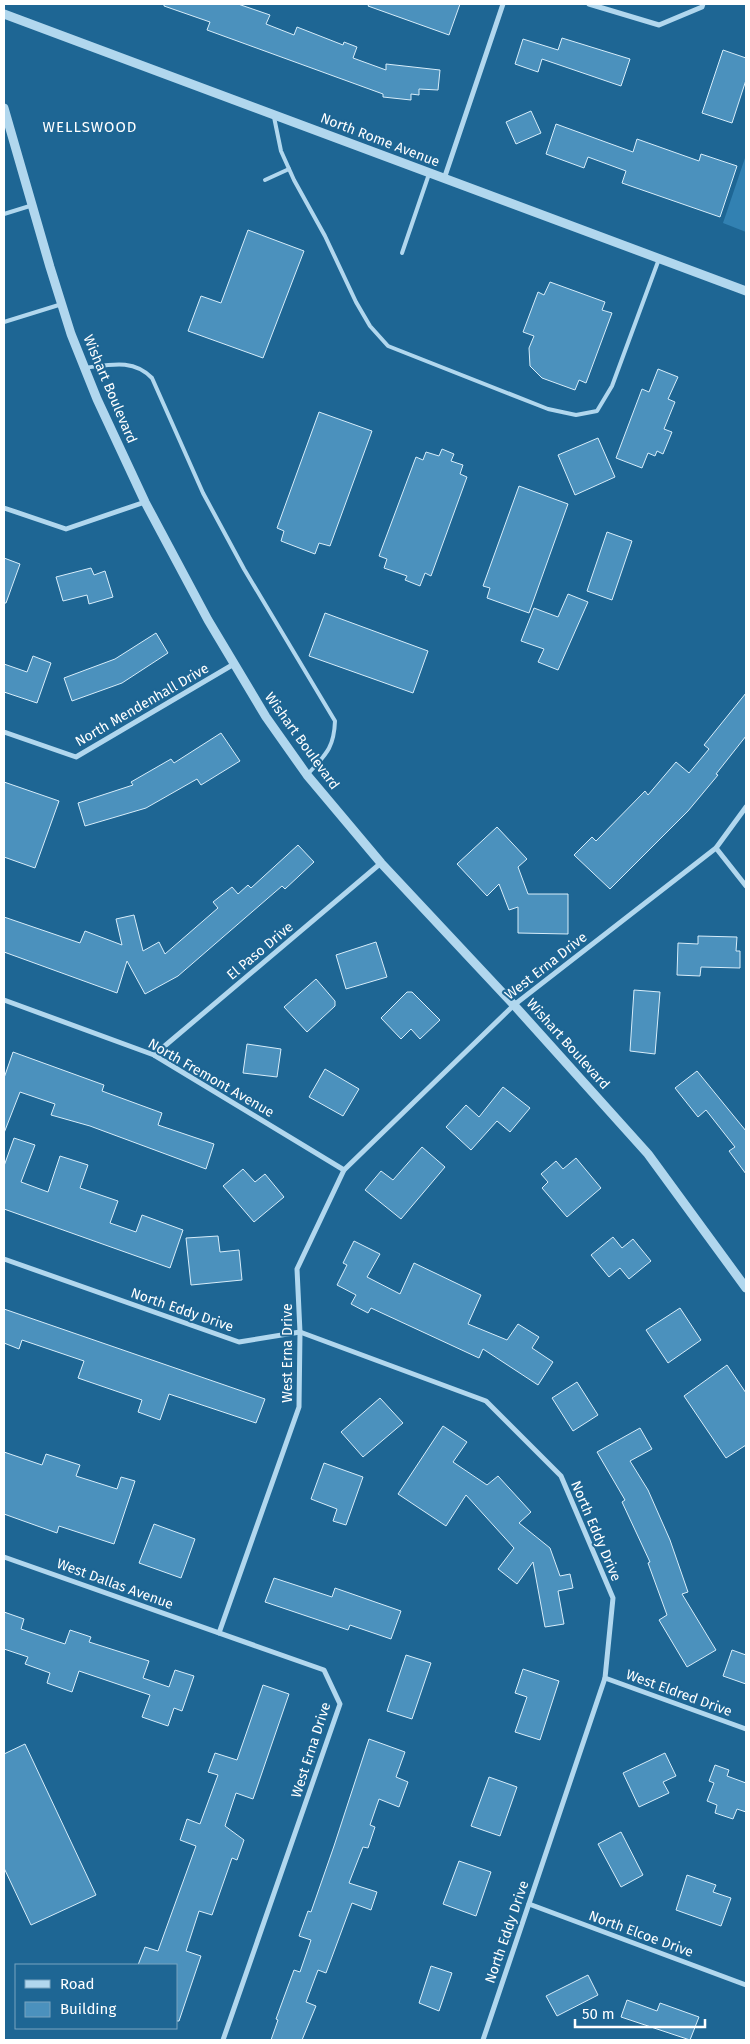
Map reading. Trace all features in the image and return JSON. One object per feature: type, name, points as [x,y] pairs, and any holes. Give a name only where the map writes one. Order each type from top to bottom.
[{"type":"street","points":[[444,179],[503,4]]},
{"type":"street","points":[[589,4],[659,25],[703,4]]},
{"type":"street","name":"North Rome Avenue","points":[[4,14],[746,291]]},
{"type":"street","name":"Wishart Boulevard","points":[[4,108],[62,304],[84,368],[145,502],[234,664],[266,717],[308,775],[381,863],[514,1005],[648,1154],[746,1288]]},
{"type":"street","points":[[4,508],[66,530],[145,502]]},
{"type":"street","name":"North Mendenhall Drive","points":[[4,732],[76,757],[234,664]]},
{"type":"street","name":"West Erna Drive","points":[[223,2040],[340,1704],[324,1670],[219,1633],[299,1407],[300,1332],[297,1269],[344,1170],[514,1005],[716,848],[746,807]]},
{"type":"street","points":[[716,848],[746,886]]},
{"type":"street","name":"El Paso Drive","points":[[154,1055],[381,863]]},
{"type":"street","name":"North Fremont Avenue","points":[[4,1000],[154,1055],[344,1170]]},
{"type":"street","name":"North Eddy Drive","points":[[4,1259],[239,1342],[300,1332],[486,1401],[561,1476],[613,1598],[605,1678],[483,2040]]},
{"type":"street","name":"West Dallas Avenue","points":[[4,1556],[219,1633]]},
{"type":"street","name":"West Eldred Drive","points":[[605,1678],[746,1729]]},
{"type":"street","name":"North Elcoe Drive","points":[[529,1904],[746,1985]]},
{"type":"lane","points":[[274,115],[281,151],[289,169],[325,236],[356,302],[370,326],[388,346],[548,409],[576,415],[597,411],[612,386],[659,259]]},
{"type":"lane","points":[[265,180],[289,169]]},
{"type":"lane","points":[[402,252],[429,173]]},
{"type":"lane","points":[[4,214],[33,205]]},
{"type":"lane","points":[[4,322],[62,304]]},
{"type":"lane","points":[[84,368],[126,363],[144,370],[152,378],[208,501],[244,568],[335,722],[334,739],[330,751],[308,775]]},
{"type":"shaded area","points":[[746,155],[746,232],[723,223]]},
{"type":"building","points":[[164,4],[238,4],[270,15],[266,24],[294,35],[297,27],[343,45],[344,42],[357,47],[353,58],[386,70],[386,64],[440,70],[438,90],[419,89],[419,95],[411,94],[411,100],[383,97],[383,94],[207,30],[210,22],[164,6]]},
{"type":"building","points":[[369,4],[460,4],[449,35],[368,6]]},
{"type":"building","points":[[562,38],[630,59],[621,86],[542,59],[538,72],[515,64],[523,39],[558,50]]},
{"type":"building","points":[[723,50],[746,58],[746,80],[732,123],[702,113]]},
{"type":"building","points":[[531,111],[541,133],[516,144],[506,122]]},
{"type":"building","points":[[556,124],[633,152],[637,139],[699,161],[701,154],[737,166],[720,217],[622,183],[626,171],[588,157],[584,168],[546,154]]},
{"type":"building","points":[[248,230],[304,251],[263,358],[188,331],[201,296],[221,303]]},
{"type":"building","points":[[550,282],[605,302],[602,310],[612,313],[586,383],[579,380],[575,390],[542,378],[530,366],[529,348],[534,336],[523,332],[538,292],[544,295]]},
{"type":"building","points":[[658,369],[678,377],[668,399],[675,402],[664,429],[672,432],[663,454],[657,451],[655,456],[648,453],[642,468],[616,458],[642,389],[649,392]]},
{"type":"building","points":[[319,412],[372,431],[330,546],[319,543],[315,554],[281,541],[284,531],[277,528]]},
{"type":"building","points":[[598,438],[615,477],[575,495],[558,455]]},
{"type":"building","points":[[442,449],[454,454],[451,461],[463,465],[460,474],[467,477],[431,576],[425,573],[420,586],[405,580],[407,576],[384,568],[387,559],[379,556],[416,457],[423,460],[426,452],[439,456]]},
{"type":"building","points":[[519,486],[568,504],[529,613],[487,598],[490,588],[483,586]]},
{"type":"building","points":[[607,532],[632,541],[612,600],[587,591]]},
{"type":"building","points":[[4,558],[20,564],[6,603],[4,603]]},
{"type":"building","points":[[91,568],[94,575],[105,571],[113,597],[89,604],[87,595],[63,601],[56,577]]},
{"type":"building","points":[[568,594],[588,602],[558,670],[538,662],[544,649],[521,641],[534,608],[558,617]]},
{"type":"building","points":[[325,613],[428,651],[413,693],[309,656]]},
{"type":"building","points":[[156,633],[168,653],[122,683],[72,701],[64,678],[115,659]]},
{"type":"building","points":[[33,656],[51,663],[37,703],[4,692],[4,664],[27,672]]},
{"type":"building","points":[[746,693],[746,736],[716,774],[718,775],[688,811],[610,889],[574,855],[592,837],[596,841],[645,791],[648,795],[676,762],[689,773],[709,749],[704,745]]},
{"type":"building","points":[[221,733],[240,761],[201,785],[197,779],[146,808],[85,826],[78,803],[133,785],[131,782],[171,759],[174,763]]},
{"type":"building","points":[[4,782],[59,801],[35,868],[4,857]]},
{"type":"building","points":[[497,827],[527,859],[518,867],[528,894],[568,894],[568,934],[518,933],[518,907],[509,910],[499,884],[487,896],[457,864]]},
{"type":"building","points":[[298,845],[314,862],[285,889],[282,886],[178,976],[145,994],[127,961],[117,993],[4,952],[4,917],[80,943],[85,931],[122,945],[116,919],[134,915],[143,951],[159,942],[165,954],[218,908],[213,902],[232,887],[238,894],[248,885],[251,888]]},
{"type":"building","points":[[698,936],[737,937],[736,951],[740,951],[740,968],[701,967],[700,976],[677,975],[678,943],[698,944]]},
{"type":"building","points":[[376,942],[387,977],[346,989],[336,955]]},
{"type":"building","points":[[316,979],[335,1001],[335,1006],[307,1032],[284,1007]]},
{"type":"building","points":[[634,990],[660,992],[655,1054],[630,1051]]},
{"type":"building","points":[[407,992],[412,992],[440,1020],[420,1039],[411,1029],[401,1039],[381,1018]]},
{"type":"building","points":[[247,1044],[281,1049],[277,1077],[243,1073]]},
{"type":"building","points":[[13,1052],[104,1085],[102,1091],[162,1113],[158,1125],[214,1144],[206,1169],[90,1126],[51,1115],[55,1104],[20,1092],[4,1133],[4,1078]]},
{"type":"building","points":[[325,1069],[359,1089],[343,1116],[309,1097]]},
{"type":"building","points":[[697,1071],[746,1131],[746,1174],[729,1151],[735,1147],[706,1110],[698,1117],[675,1088]]},
{"type":"building","points":[[503,1087],[530,1108],[510,1132],[497,1121],[471,1150],[446,1127],[466,1105],[479,1117]]},
{"type":"building","points":[[14,1138],[35,1145],[21,1182],[48,1192],[60,1156],[88,1165],[80,1188],[118,1201],[110,1223],[136,1232],[142,1215],[183,1230],[170,1268],[4,1209],[4,1166]]},
{"type":"building","points":[[422,1147],[445,1167],[401,1219],[365,1190],[381,1171],[393,1180]]},
{"type":"building","points":[[576,1158],[601,1188],[567,1217],[542,1188],[548,1182],[541,1174],[556,1161],[563,1169]]},
{"type":"building","points":[[243,1169],[255,1182],[265,1174],[284,1197],[254,1222],[223,1186]]},
{"type":"building","points":[[218,1236],[220,1252],[239,1250],[242,1280],[191,1285],[186,1238]]},
{"type":"building","points":[[613,1237],[622,1248],[633,1239],[651,1261],[629,1279],[620,1268],[609,1277],[591,1255]]},
{"type":"building","points":[[354,1241],[380,1254],[367,1277],[400,1294],[414,1263],[481,1295],[468,1324],[507,1340],[518,1324],[539,1337],[532,1348],[553,1362],[538,1385],[483,1349],[479,1358],[371,1308],[368,1313],[351,1304],[356,1295],[337,1285],[347,1265],[343,1263]]},
{"type":"building","points":[[680,1308],[701,1340],[668,1363],[646,1330]]},
{"type":"building","points":[[4,1309],[265,1399],[256,1423],[169,1394],[160,1420],[138,1412],[142,1400],[78,1378],[84,1361],[22,1340],[19,1349],[4,1343]]},
{"type":"building","points":[[727,1365],[746,1393],[746,1445],[726,1458],[684,1396]]},
{"type":"building","points":[[577,1382],[598,1415],[573,1431],[552,1398]]},
{"type":"building","points":[[380,1398],[403,1423],[363,1457],[341,1432]]},
{"type":"building","points":[[443,1426],[467,1442],[453,1462],[487,1485],[498,1476],[531,1512],[519,1523],[550,1548],[560,1576],[570,1574],[573,1588],[558,1591],[564,1624],[545,1627],[533,1562],[517,1584],[498,1569],[514,1548],[466,1495],[446,1526],[398,1494]]},
{"type":"building","points":[[640,1428],[652,1449],[630,1461],[648,1490],[670,1540],[688,1592],[682,1594],[716,1650],[687,1667],[659,1620],[667,1615],[648,1563],[650,1562],[622,1502],[625,1500],[597,1452]]},
{"type":"building","points":[[4,1452],[42,1465],[46,1454],[80,1465],[76,1476],[117,1489],[121,1477],[135,1481],[114,1544],[59,1526],[57,1533],[4,1514]]},
{"type":"building","points":[[324,1463],[363,1477],[346,1525],[333,1521],[337,1509],[311,1499]]},
{"type":"building","points":[[154,1524],[195,1539],[181,1578],[139,1563]]},
{"type":"building","points":[[274,1578],[332,1597],[335,1588],[401,1611],[391,1639],[350,1625],[348,1630],[265,1602]]},
{"type":"building","points":[[4,1612],[24,1619],[21,1629],[65,1644],[70,1630],[91,1637],[89,1642],[149,1661],[143,1678],[169,1687],[175,1670],[194,1676],[182,1711],[174,1708],[168,1726],[142,1717],[150,1695],[79,1671],[72,1692],[47,1683],[50,1673],[25,1664],[28,1657],[4,1649]]},
{"type":"building","points":[[732,1650],[746,1655],[746,1684],[723,1676]]},
{"type":"building","points":[[406,1655],[431,1663],[412,1719],[387,1711]]},
{"type":"building","points":[[523,1669],[559,1681],[540,1740],[515,1732],[527,1697],[515,1693]]},
{"type":"building","points":[[263,1685],[289,1694],[253,1799],[236,1793],[225,1826],[244,1840],[237,1860],[232,1858],[212,1915],[199,1911],[186,1951],[201,1956],[178,2021],[178,1964],[138,1964],[145,1947],[158,1951],[196,1846],[180,1840],[187,1819],[200,1824],[218,1775],[208,1772],[215,1753],[237,1760]]},
{"type":"building","points":[[369,1739],[405,1752],[396,1777],[408,1782],[399,1807],[379,1799],[370,1825],[375,1827],[368,1848],[363,1847],[349,1883],[377,1892],[371,1910],[352,1903],[326,1973],[318,1970],[306,2002],[316,2006],[302,2040],[271,2040],[278,2020],[276,2019],[294,1970],[300,1972],[311,1940],[299,1936],[308,1911],[311,1912]]},
{"type":"building","points":[[25,1744],[96,1895],[31,1925],[4,1868],[4,1754]]},
{"type":"building","points":[[665,1753],[676,1776],[663,1782],[669,1793],[639,1807],[623,1773]]},
{"type":"building","points":[[715,1765],[729,1770],[727,1776],[746,1783],[746,1812],[737,1809],[733,1819],[715,1813],[717,1805],[707,1801],[714,1783],[709,1781]]},
{"type":"building","points":[[489,1777],[517,1787],[500,1836],[471,1826]]},
{"type":"building","points":[[621,1832],[643,1875],[621,1887],[598,1844]]},
{"type":"building","points":[[459,1861],[491,1872],[476,1916],[443,1904]]},
{"type":"building","points":[[687,1875],[716,1885],[713,1892],[731,1898],[721,1926],[676,1910]]},
{"type":"building","points":[[431,1966],[452,1973],[439,2011],[419,2003]]},
{"type":"building","points":[[588,1975],[598,1995],[557,2016],[546,1996]]},
{"type":"building","points":[[627,2000],[657,2011],[660,2003],[699,2017],[690,2040],[621,2017]]},
{"type":"district","name":"WELLSWOOD","points":[[90,127]]}]
